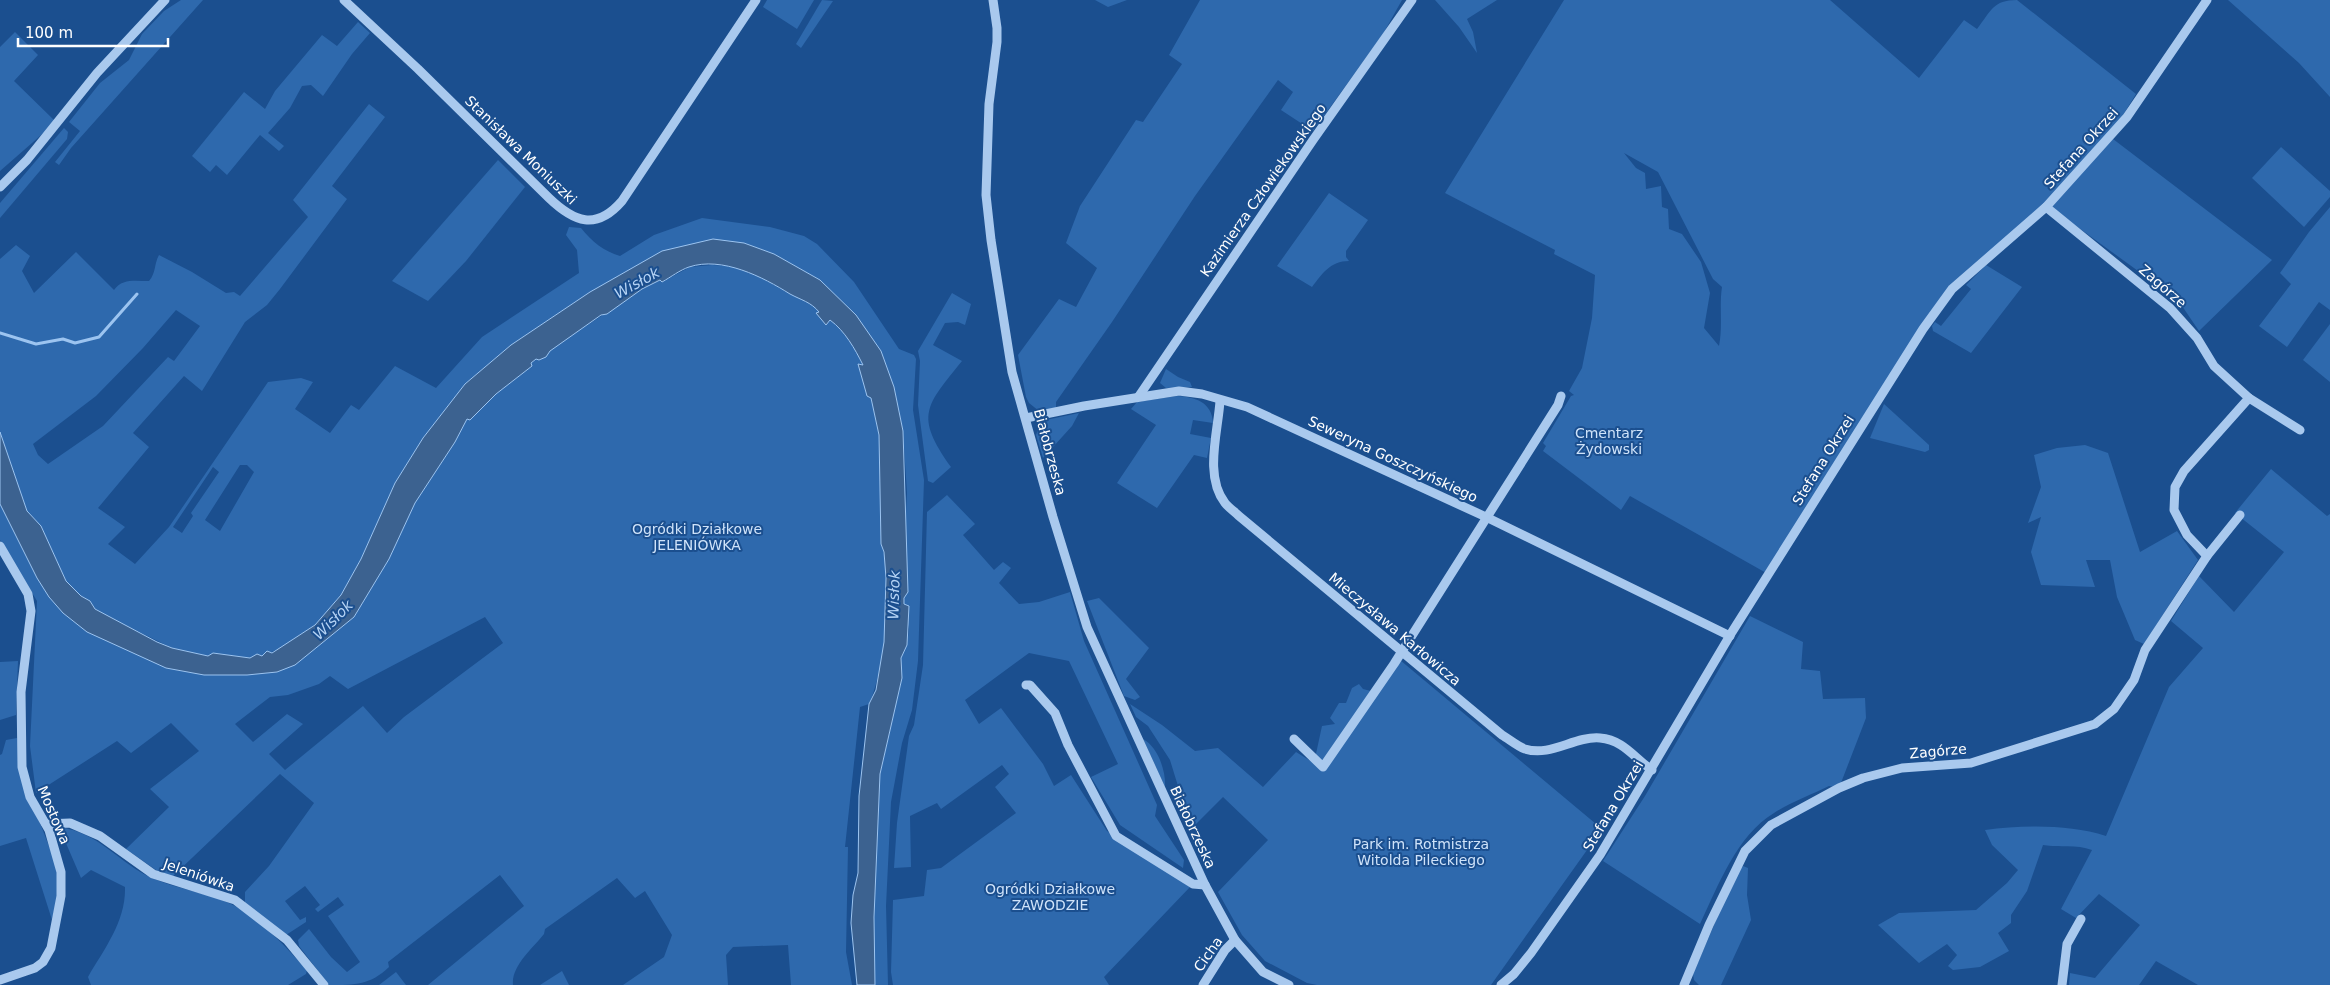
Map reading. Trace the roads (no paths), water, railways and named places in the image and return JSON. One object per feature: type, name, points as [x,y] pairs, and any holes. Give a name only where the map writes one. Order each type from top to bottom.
[{"type":"street","points":[[0,187],[27,160],[97,73],[165,0]]},
{"type":"street","name":"Stanisława Moniuszki","points":[[344,0],[418,69],[549,198],[568,214],[584,220],[605,216],[614,210],[622,200],[756,0]]},
{"type":"street","name":"Białobrzeska","points":[[993,0],[997,42],[989,104],[986,195],[998,294],[1012,372],[1053,517],[1087,627],[1205,885],[1235,940],[1263,972],[1288,985]]},
{"type":"street","name":"Kazimierza Człowiekowskiego","points":[[1139,396],[1308,148],[1412,0]]},
{"type":"street","name":"Stefana Okrzei","points":[[1509,985],[1514,974],[1600,855],[1730,636],[1918,336],[1952,289],[2046,207],[2127,117],[2207,0]]},
{"type":"street","name":"Zagórze","points":[[2046,207],[2170,308],[2196,338],[2214,366],[2250,398],[2300,430]]},
{"type":"street","name":"Seweryna Goszczyńskiego","points":[[1026,418],[1139,396],[1178,391],[1202,394],[1220,401],[1247,407],[1486,517],[1730,636]]},
{"type":"street","points":[[1294,740],[1323,767],[1401,653],[1558,405],[1561,396]]},
{"type":"street","points":[[2207,556],[2187,535],[2174,510],[2175,487],[2184,471],[2250,398]]},
{"type":"street","name":"Mieczysława Karłowicza","points":[[1220,401],[1214,462],[1215,478],[1224,502],[1401,653],[1502,735],[1524,748],[1544,751],[1571,742],[1600,738],[1626,746],[1652,770]]},
{"type":"street","name":"Zagórze","points":[[1685,984],[1709,925],[1745,851],[1771,824],[1839,788],[1863,778],[1902,768],[1971,762],[2095,724],[2114,709],[2134,680],[2145,650],[2207,556],[2240,515]]},
{"type":"street","name":"Mostowa","points":[[0,546],[28,594],[31,611],[21,692],[22,767],[30,798],[46,824],[61,872],[61,896],[51,948],[43,962],[34,968],[0,980]]},
{"type":"street","name":"Białobrzeska","points":[[1026,685],[1030,685],[1037,691],[1054,713],[1068,745],[1116,836],[1193,884],[1205,885]]},
{"type":"street","name":"Jeleniówka","points":[[46,824],[70,823],[100,836],[153,874],[235,900],[287,940],[324,985]]},
{"type":"street","points":[[2062,985],[2067,944],[2081,919]]},
{"type":"street","name":"Cicha","points":[[1203,985],[1225,950],[1235,940]]},
{"type":"street","name":"Stefana Okrzei","points":[[1501,985],[1514,974]]},
{"type":"water","name":"Wisłok","points":[[713,239],[744,243],[774,254],[820,280],[856,315],[881,351],[894,387],[903,431],[908,592],[904,598],[904,604],[909,606],[907,645],[901,658],[902,678],[880,774],[874,917],[875,985],[857,985],[851,923],[853,895],[858,873],[859,796],[869,704],[876,690],[884,642],[886,578],[884,552],[881,544],[879,435],[871,398],[867,396],[858,364],[863,365],[857,353],[840,329],[830,320],[826,325],[816,313],[819,312],[806,302],[742,270],[715,264],[702,264],[689,267],[662,282],[660,280],[642,289],[550,351],[546,357],[539,360],[536,359],[531,363],[532,366],[496,394],[470,420],[467,419],[455,442],[415,503],[389,559],[354,617],[295,665],[277,672],[247,675],[204,675],[166,668],[87,632],[63,613],[49,597],[37,578],[0,504],[0,432],[27,511],[41,526],[66,581],[81,596],[90,601],[95,609],[172,648],[208,656],[213,653],[250,658],[257,654],[262,656],[267,651],[272,653],[315,625],[341,595],[361,559],[395,483],[423,438],[465,384],[511,345],[590,292],[662,251]]},
{"type":"waterway","points":[[0,333],[36,344],[63,339],[75,343],[99,337],[137,294]]},
{"type":"park label","name":"Cmentarz Żydowski","points":[[1609,442]]},
{"type":"park label","name":"Ogródki Działkowe JELENIÓWKA","points":[[697,538]]},
{"type":"park label","name":"Park im. Rotmistrza Witolda Pileckiego","points":[[1421,852]]},
{"type":"park label","name":"Ogródki Działkowe ZAWODZIE","points":[[1050,898]]}]
